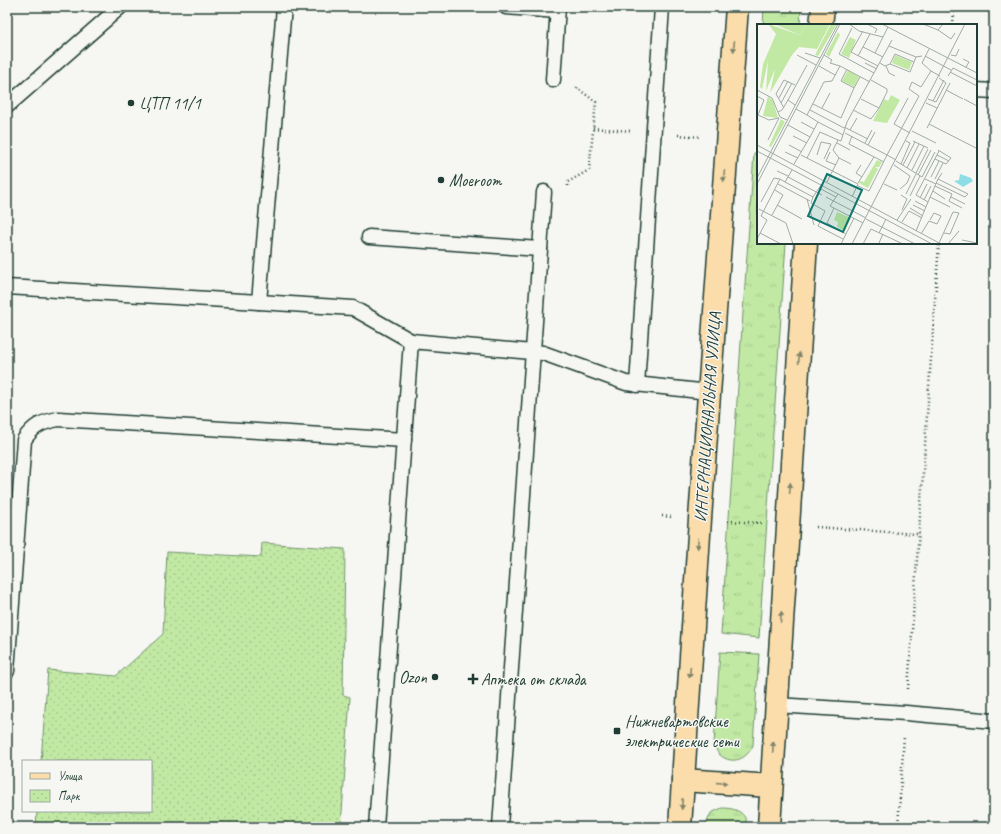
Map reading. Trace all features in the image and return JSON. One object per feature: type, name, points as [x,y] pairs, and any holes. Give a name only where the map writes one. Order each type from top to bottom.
[{"type":"main road","name":"ИНТЕРНАЦИОНАЛЬНАЯ УЛИЦА","points":[[680,827],[709,392],[737,7]]},
{"type":"main road","points":[[821,24],[823,7]]},
{"type":"main road","points":[[769,827],[806,244]]},
{"type":"main road","points":[[683,780],[771,786]]},
{"type":"lane","points":[[7,106],[120,7]]},
{"type":"lane","points":[[259,302],[284,7]]},
{"type":"lane","points":[[506,7],[557,9],[553,80]]},
{"type":"lane","points":[[637,385],[662,7]]},
{"type":"lane","points":[[977,90],[994,91]]},
{"type":"lane","points":[[500,827],[544,192]]},
{"type":"lane","points":[[369,237],[540,249]]},
{"type":"lane","points":[[7,287],[353,308],[411,341],[533,351],[543,353],[614,379],[637,385],[709,392]]},
{"type":"lane","points":[[376,827],[411,341]]},
{"type":"lane","points":[[7,671],[24,440],[30,430],[44,422],[58,419],[404,440]]},
{"type":"lane","points":[[776,705],[906,713],[994,721]]},
{"type":"path","points":[[953,24],[954,7]]},
{"type":"path","points":[[568,190],[568,182],[589,170],[596,102],[577,88],[578,81]]},
{"type":"path","points":[[898,827],[939,244]]},
{"type":"green space","points":[[764,7],[801,7],[800,24],[763,24]]},
{"type":"green space","points":[[754,153],[757,153],[757,244],[786,244],[759,638],[721,634]]},
{"type":"green space","points":[[262,543],[345,549],[343,695],[350,697],[341,827],[36,827],[37,812],[152,812],[152,760],[41,760],[48,670],[116,676],[163,634],[167,552],[261,557]]},
{"type":"green space","points":[[720,652],[759,654],[753,745],[748,754],[735,760],[730,760],[720,755],[714,744]]},
{"type":"green space","points":[[722,808],[736,810],[743,814],[747,827],[707,827],[707,822],[711,813]]},
{"type":"place","name":"ЦТП 11/1","points":[[131,103]]},
{"type":"place","name":"Moeroom","points":[[441,180]]},
{"type":"place","name":"Ozon","points":[[435,677]]},
{"type":"place","name":"Аптека от склада","points":[[473,679]]},
{"type":"place","name":"Нижневартовские электрические сети","points":[[617,731]]}]
